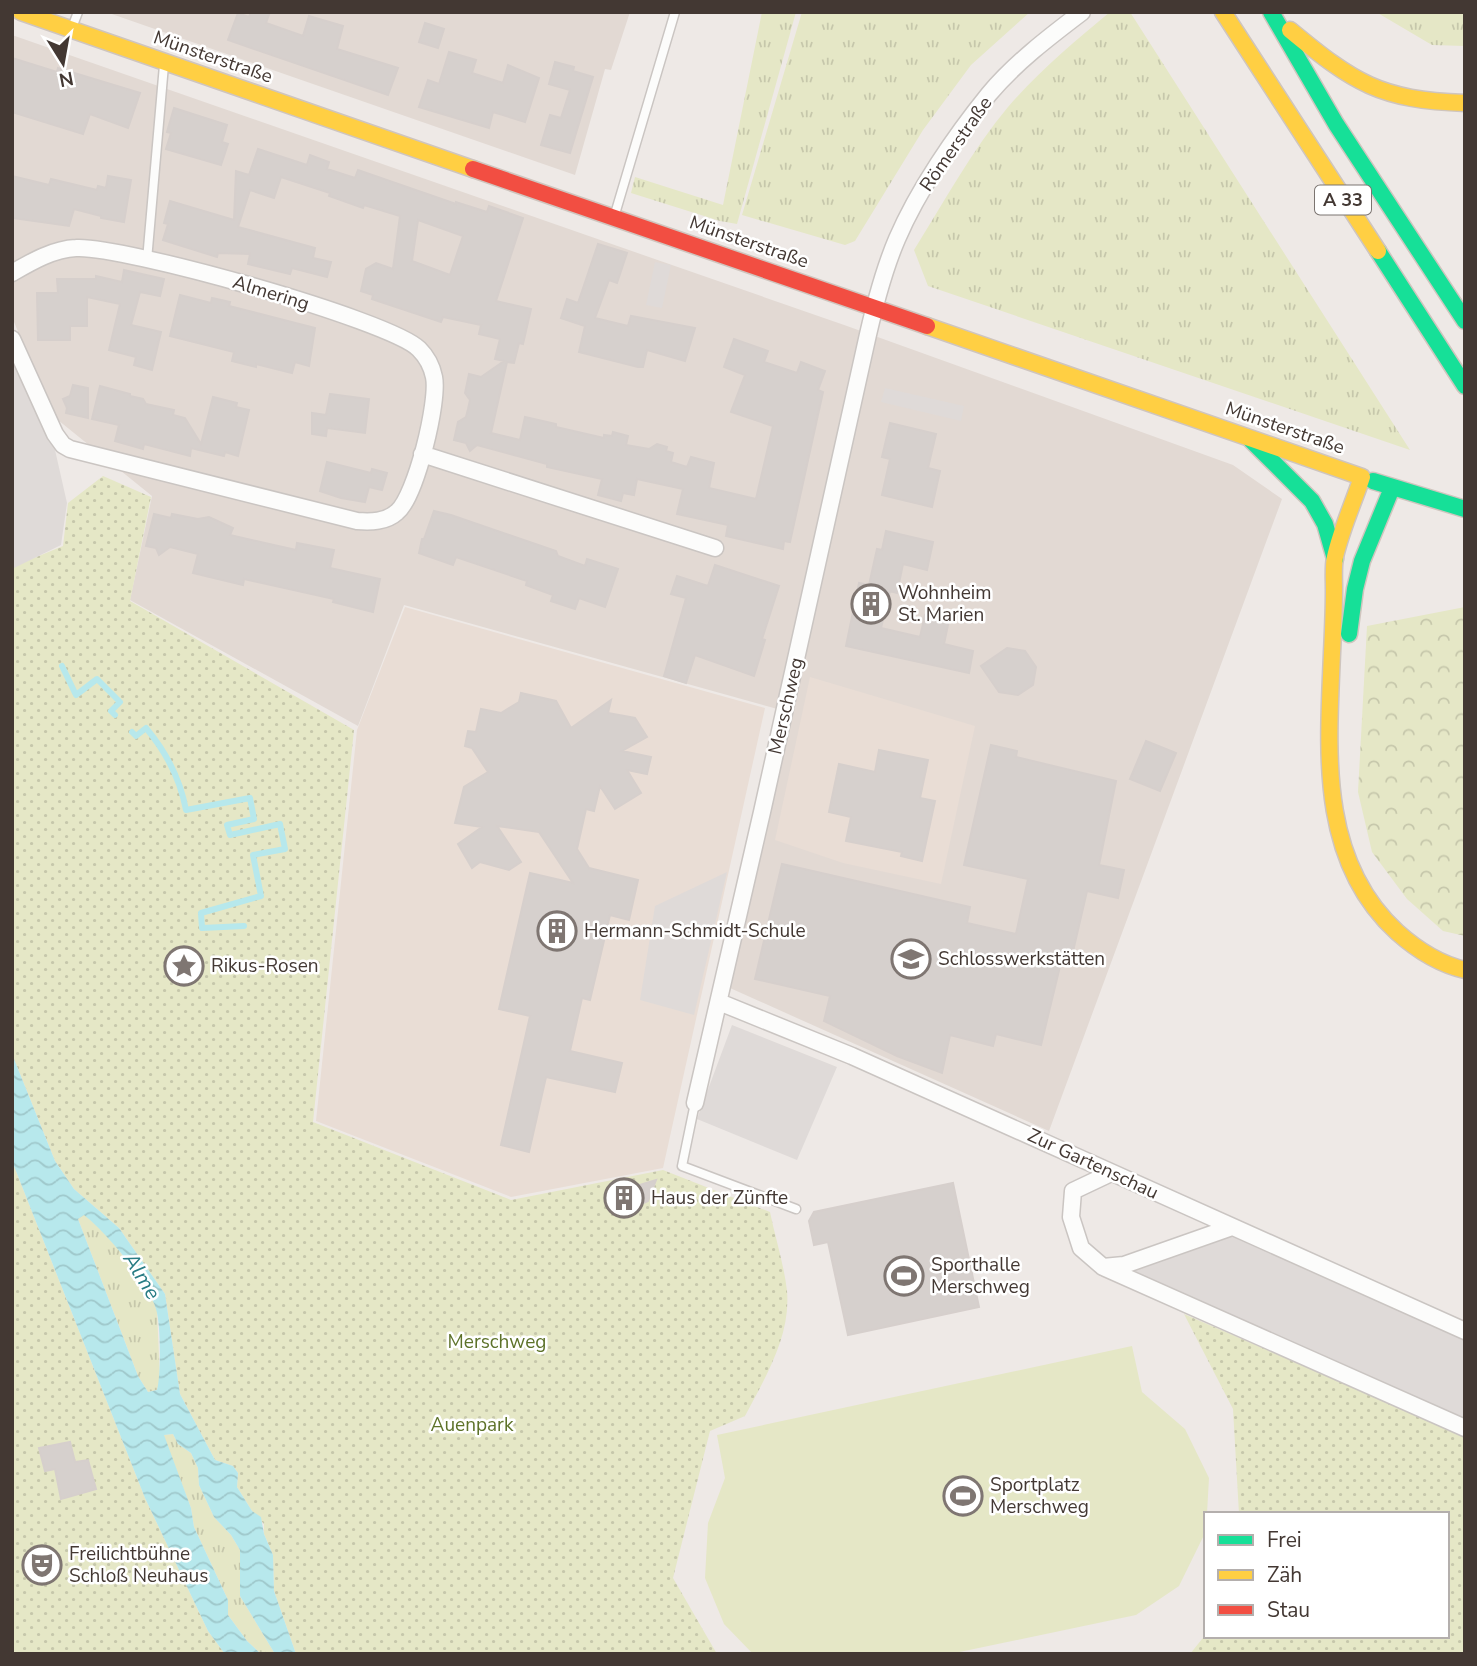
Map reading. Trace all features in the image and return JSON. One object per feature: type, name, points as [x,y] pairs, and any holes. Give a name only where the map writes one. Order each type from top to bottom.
[{"type":"main road","name":"Münsterstraße","points":[[21,12],[1251,440],[1392,488],[1465,509]]},
{"type":"main road","name":"A 33","points":[[1223,12],[1465,386]]},
{"type":"main road","name":"A 33","points":[[1272,15],[1336,124],[1465,321]]},
{"type":"main road","points":[[1272,15],[1328,62],[1360,82],[1432,102],[1465,103]]},
{"type":"main road","points":[[1251,440],[1312,501],[1325,524],[1335,559]]},
{"type":"main road","points":[[1362,477],[1335,559],[1331,781],[1344,855],[1362,894],[1389,928],[1420,950],[1456,969],[1465,970]]},
{"type":"main road","points":[[1392,488],[1362,561],[1355,589],[1342,687],[1341,782],[1345,816],[1353,852],[1366,881],[1396,922],[1426,943],[1465,961]]},
{"type":"street","name":"Römerstraße","points":[[874,308],[897,239],[911,210],[949,151],[990,93],[1042,42],[1082,12]]},
{"type":"street","name":"Almering","points":[[12,273],[61,250],[77,248],[147,260],[241,284],[369,324],[408,340],[425,356],[434,376],[433,402],[413,486],[398,512],[373,522],[357,521],[70,449],[63,445],[55,434],[12,339]]},
{"type":"street","name":"Merschweg","points":[[695,1103],[874,308]]},
{"type":"street","points":[[422,454],[715,548]]},
{"type":"street","name":"Zur Gartenschau","points":[[719,1002],[818,1041],[1465,1331]]},
{"type":"street","points":[[1111,1173],[1073,1191],[1071,1217],[1081,1248],[1102,1267],[1465,1428]]},
{"type":"street","points":[[1102,1267],[1124,1265],[1231,1227]]},
{"type":"lane","points":[[71,31],[78,12]]},
{"type":"lane","points":[[614,217],[675,12]]},
{"type":"lane","points":[[147,260],[164,62]]},
{"type":"lane","points":[[695,1103],[682,1166],[796,1209]]},
{"type":"shaded area","points":[[106,12],[630,12],[611,70],[605,69],[575,175]]},
{"type":"shaded area","points":[[12,35],[847,326],[1233,465],[1282,499],[1049,1131],[730,988],[792,713],[404,605],[358,726],[130,600],[152,496],[53,416],[12,317]]},
{"type":"shaded area","points":[[655,262],[671,265],[662,308],[646,305]]},
{"type":"shaded area","points":[[12,358],[53,441],[67,503],[61,545],[12,569]]},
{"type":"shaded area","points":[[885,388],[964,406],[961,421],[881,402]]},
{"type":"shaded area","points":[[405,607],[765,708],[663,1168],[511,1197],[316,1121],[357,730]]},
{"type":"shaded area","points":[[810,677],[975,726],[941,884],[843,863],[775,840]]},
{"type":"shaded area","points":[[727,872],[694,1015],[640,1000],[655,906]]},
{"type":"shaded area","points":[[732,1025],[837,1067],[797,1160],[697,1119]]},
{"type":"shaded area","points":[[1231,1231],[1465,1336],[1465,1431],[1114,1276]]},
{"type":"green space","points":[[762,12],[796,12],[737,224],[631,193],[635,177],[723,205]]},
{"type":"green space","points":[[802,12],[1030,12],[971,65],[923,130],[855,241],[845,245],[742,215]]},
{"type":"green space","points":[[1110,12],[1130,12],[1410,450],[928,286],[914,250],[970,158],[1020,94],[1057,57]]},
{"type":"green space","points":[[1376,12],[1465,12],[1465,46],[1432,45]]},
{"type":"green space","name":"Auenpark","points":[[103,476],[151,497],[130,601],[354,730],[313,1122],[511,1200],[663,1170],[770,1212],[787,1291],[781,1340],[745,1416],[710,1431],[673,1578],[717,1654],[296,1654],[274,1591],[273,1555],[264,1534],[264,1524],[237,1487],[238,1473],[233,1466],[215,1460],[180,1394],[165,1294],[119,1228],[74,1189],[55,1161],[12,1054],[12,567],[63,546],[68,503]]},
{"type":"green space","points":[[1465,607],[1465,936],[1443,931],[1407,899],[1372,852],[1358,792],[1367,626]]},
{"type":"green space","points":[[12,1161],[145,1498],[208,1631],[225,1654],[12,1654]]},
{"type":"green space","points":[[84,1214],[111,1239],[150,1294],[157,1310],[160,1379],[157,1390],[148,1392],[138,1376],[78,1219]]},
{"type":"green space","points":[[1184,1314],[1465,1435],[1465,1654],[1190,1654],[1204,1636],[1449,1638],[1449,1512],[1239,1512],[1233,1409]]},
{"type":"green space","name":"Sportplatz Merschweg","points":[[1132,1346],[1142,1392],[1185,1429],[1209,1478],[1204,1535],[1179,1586],[1136,1615],[950,1654],[753,1654],[724,1624],[705,1578],[708,1523],[725,1478],[717,1435]]},
{"type":"green space","points":[[173,1434],[178,1444],[191,1453],[198,1468],[199,1485],[214,1517],[231,1535],[240,1550],[240,1596],[275,1654],[261,1654],[247,1641],[228,1615],[228,1600],[194,1527],[191,1508],[163,1435]]},
{"type":"water","name":"Alme","points":[[12,1054],[55,1161],[74,1189],[119,1228],[165,1294],[180,1394],[215,1460],[233,1466],[238,1473],[237,1487],[252,1511],[261,1517],[264,1534],[273,1555],[274,1591],[296,1654],[275,1654],[240,1596],[240,1550],[231,1535],[214,1517],[199,1485],[198,1468],[191,1453],[178,1444],[173,1434],[164,1435],[191,1508],[194,1527],[228,1600],[228,1615],[247,1641],[261,1654],[225,1654],[208,1631],[145,1498],[12,1161]],"holes":[[[84,1215],[136,1272],[152,1298],[159,1326],[157,1390],[148,1392],[138,1376],[78,1219]]]},
{"type":"building","points":[[251,12],[270,12],[266,23],[303,36],[309,16],[343,26],[337,49],[398,68],[388,95],[228,40],[238,13],[249,17]]},
{"type":"building","points":[[425,23],[444,29],[438,48],[419,42]]},
{"type":"building","points":[[449,52],[476,60],[472,73],[503,83],[508,65],[539,78],[525,122],[493,112],[489,128],[419,107],[428,80],[439,84]]},
{"type":"building","points":[[12,58],[57,72],[58,68],[140,93],[128,128],[90,114],[83,134],[12,112]]},
{"type":"building","points":[[555,62],[574,67],[573,71],[593,77],[570,153],[541,145],[550,115],[561,118],[570,90],[549,84]]},
{"type":"building","points":[[174,108],[227,125],[222,142],[228,144],[221,165],[166,149],[171,133],[167,132]]},
{"type":"building","points":[[258,149],[307,165],[310,155],[329,162],[327,169],[355,178],[358,170],[456,204],[487,212],[489,206],[523,218],[496,301],[531,309],[523,344],[519,343],[514,363],[507,362],[491,433],[520,440],[525,417],[604,438],[604,435],[612,436],[613,432],[628,436],[626,445],[649,449],[657,444],[667,447],[666,451],[673,453],[671,462],[687,467],[691,457],[714,463],[709,488],[756,499],[773,426],[731,412],[745,375],[724,367],[734,339],[768,351],[764,362],[797,373],[801,362],[825,371],[818,390],[823,392],[790,542],[784,541],[783,549],[726,536],[728,525],[677,514],[683,489],[637,479],[634,495],[623,493],[621,501],[598,495],[602,479],[547,467],[547,464],[477,445],[470,451],[466,443],[454,440],[458,422],[466,417],[468,409],[470,400],[465,393],[469,374],[481,377],[504,361],[495,359],[500,339],[479,334],[481,325],[443,317],[441,322],[372,299],[373,295],[361,291],[366,269],[376,263],[393,269],[400,216],[364,205],[363,208],[329,196],[330,193],[281,177],[274,198],[250,190],[238,227],[315,248],[313,258],[331,262],[327,277],[292,268],[290,274],[248,264],[250,254],[218,253],[217,257],[163,240],[170,201],[234,220],[236,171],[249,175]],"holes":[[[418,220],[463,236],[450,275],[412,261]]]},
{"type":"building","points":[[12,176],[49,185],[51,179],[97,190],[98,186],[106,188],[108,176],[131,180],[124,222],[74,209],[69,226],[12,218]]},
{"type":"building","points":[[598,244],[627,253],[617,283],[609,280],[595,318],[628,326],[631,316],[695,328],[685,361],[647,350],[643,367],[638,367],[579,352],[585,326],[561,318],[567,299],[578,303]]},
{"type":"building","points":[[124,270],[164,279],[160,296],[140,292],[131,325],[161,332],[152,370],[134,365],[136,357],[109,350],[120,304],[87,297],[87,326],[70,326],[70,340],[38,340],[37,293],[58,293],[57,279],[96,279],[96,276],[122,282]]},
{"type":"building","points":[[180,295],[211,303],[212,298],[230,302],[229,306],[315,328],[309,366],[295,362],[292,373],[256,364],[256,367],[232,361],[234,352],[170,336]]},
{"type":"building","points":[[73,385],[88,388],[88,418],[66,413],[63,399],[70,396]]},
{"type":"building","points":[[100,386],[143,399],[146,404],[174,410],[173,415],[185,418],[201,444],[213,397],[237,403],[236,407],[249,410],[238,456],[225,452],[224,456],[191,448],[190,456],[144,444],[143,449],[115,441],[119,425],[92,419]]},
{"type":"building","points":[[330,394],[369,399],[365,433],[327,428],[326,436],[312,434],[312,413],[326,415]]},
{"type":"building","points":[[890,423],[936,434],[928,468],[940,471],[932,507],[882,495],[890,459],[882,457]]},
{"type":"building","points":[[327,462],[371,473],[372,469],[387,473],[382,490],[369,487],[365,502],[320,491]]},
{"type":"building","points":[[434,511],[556,551],[558,556],[585,566],[587,559],[618,569],[605,607],[579,598],[575,609],[551,601],[553,595],[526,585],[527,581],[456,557],[453,565],[419,553]]},
{"type":"building","points":[[154,514],[171,518],[172,514],[198,519],[209,517],[233,528],[230,535],[296,550],[297,543],[334,550],[330,568],[380,579],[373,612],[333,602],[334,599],[244,579],[243,585],[193,573],[198,554],[170,547],[159,555],[156,548],[146,546]]},
{"type":"building","name":"Wohnheim St. Marien","points":[[886,531],[933,542],[927,570],[903,564],[897,593],[890,591],[881,628],[920,637],[925,615],[949,620],[944,644],[973,651],[969,673],[846,646],[859,583],[869,585],[877,549],[882,550]]},
{"type":"building","points":[[715,565],[779,586],[762,639],[765,640],[754,676],[695,655],[686,683],[664,676],[686,598],[671,594],[677,576],[708,586]]},
{"type":"building","points":[[1007,648],[1025,651],[1036,667],[1033,685],[1018,695],[999,692],[981,666]]},
{"type":"building","name":"Hermann-Schmidt-Schule","points":[[521,693],[556,701],[571,728],[611,700],[608,713],[635,718],[647,737],[622,751],[651,757],[647,774],[627,770],[641,793],[615,809],[600,786],[594,811],[586,809],[577,849],[589,868],[638,880],[629,920],[610,915],[590,1000],[582,998],[570,1051],[622,1063],[615,1092],[546,1077],[529,1152],[501,1145],[530,1016],[499,1009],[530,873],[573,883],[539,832],[497,826],[521,862],[509,870],[480,862],[472,868],[458,844],[482,827],[455,823],[464,787],[488,772],[472,748],[465,746],[468,731],[476,732],[481,709],[501,713],[519,702]]},
{"type":"building","points":[[1146,741],[1176,753],[1160,791],[1130,779]]},
{"type":"building","name":"Schlosswerkstätten","points":[[991,745],[1017,751],[1016,757],[1116,781],[1099,865],[1124,870],[1118,898],[1087,891],[1071,960],[1062,958],[1041,1045],[996,1034],[993,1046],[950,1035],[942,1073],[897,1056],[824,1021],[830,996],[755,979],[782,864],[970,907],[967,923],[1016,934],[1028,879],[964,865]]},
{"type":"building","points":[[879,750],[928,760],[920,798],[935,801],[922,861],[901,856],[902,852],[846,841],[851,817],[829,812],[839,764],[875,772]]},
{"type":"building","name":"Haus der Zünfte","points":[[656,1180],[648,1201],[637,1206],[612,1208],[607,1195]]},
{"type":"building","name":"Sporthalle Merschweg","points":[[953,1183],[979,1307],[848,1335],[828,1242],[814,1245],[809,1221],[814,1212]]},
{"type":"building","points":[[70,1442],[75,1462],[88,1460],[96,1489],[61,1499],[55,1469],[45,1471],[39,1448]]},
{"type":"waterway","points":[[62,666],[76,695],[97,679],[120,702],[111,711],[115,715]]},
{"type":"waterway","points":[[132,732],[136,736],[146,728],[160,747],[172,766],[186,810],[250,798],[254,819],[227,825],[230,835],[280,824],[285,849],[253,855],[261,896],[201,913],[202,928],[244,926]]},
{"type":"traffic: fast","points":[[1271,12],[1336,124],[1465,321]]},
{"type":"traffic: fast","points":[[1378,251],[1465,386]]},
{"type":"traffic: fast","points":[[1251,440],[1312,501],[1325,524],[1335,559]]},
{"type":"traffic: fast","points":[[1373,481],[1465,509]]},
{"type":"traffic: fast","points":[[1349,634],[1362,561],[1392,488]]},
{"type":"traffic: slow","points":[[21,12],[473,169]]},
{"type":"traffic: slow","points":[[1223,12],[1378,251]]},
{"type":"traffic: slow","points":[[1290,30],[1351,76],[1389,93],[1465,103]]},
{"type":"traffic: slow","points":[[927,326],[1362,477]]},
{"type":"traffic: slow","points":[[1362,477],[1340,537],[1334,565],[1329,727],[1333,802],[1341,838],[1353,872],[1371,903],[1397,932],[1412,944],[1446,964],[1465,970]]},
{"type":"traffic: jam","points":[[473,169],[927,326]]},
{"type":"place","name":"Wohnheim St. Marien","points":[[871,604]]},
{"type":"place","name":"Hermann-Schmidt-Schule","points":[[557,931]]},
{"type":"place","name":"Schlosswerkstätten","points":[[911,959]]},
{"type":"place","name":"Rikus-Rosen","points":[[184,966]]},
{"type":"place","name":"Haus der Zünfte","points":[[624,1198]]},
{"type":"place","name":"Sporthalle Merschweg","points":[[904,1276]]},
{"type":"place","name":"Sportplatz Merschweg","points":[[963,1496]]},
{"type":"place","name":"Freilichtbühne Schloß Neuhaus","points":[[42,1565]]}]
